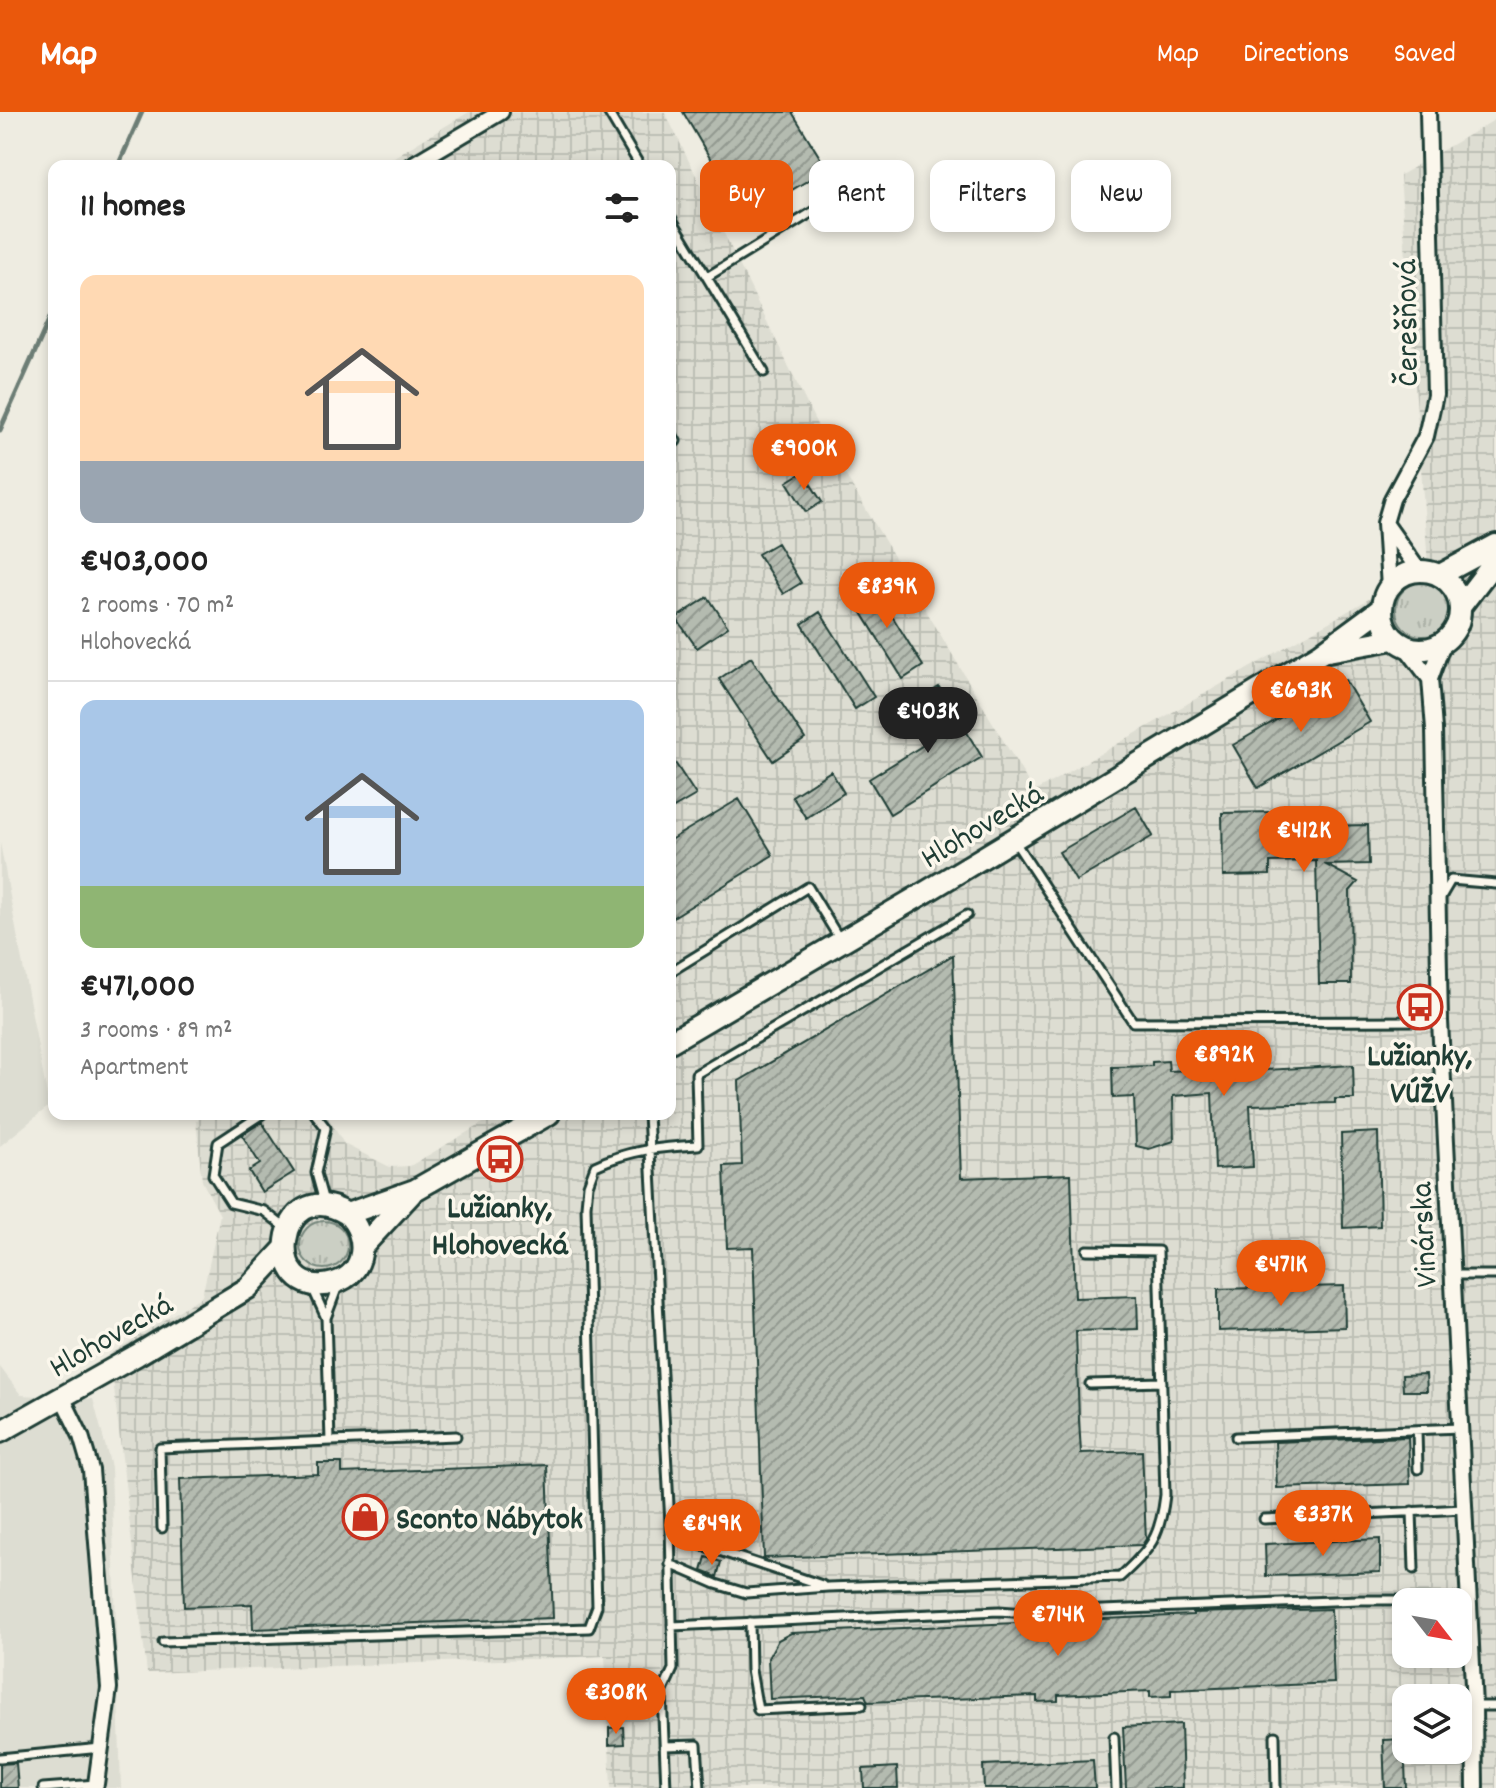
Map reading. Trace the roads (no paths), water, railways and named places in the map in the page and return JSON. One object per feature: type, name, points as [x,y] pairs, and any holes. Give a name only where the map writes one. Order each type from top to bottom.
[{"type":"main road","points":[[1440,575],[1496,545]]},
{"type":"main road","points":[[1460,607],[1452,585],[1440,575],[1419,571],[1402,576],[1389,588],[1382,608],[1384,625],[1400,642],[1424,649],[1443,643],[1454,631],[1460,607],[1496,560]]},
{"type":"main road","name":"Hlohovecká","points":[[676,1038],[1321,653],[1382,608]]},
{"type":"main road","name":"Hlohovecká","points":[[1321,653],[1400,642]]},
{"type":"main road","points":[[347,1214],[415,1190],[538,1120]]},
{"type":"main road","points":[[340,1281],[356,1267],[362,1247],[415,1190]]},
{"type":"main road","points":[[326,1206],[347,1214],[358,1226],[362,1247]]},
{"type":"main road","name":"Hlohovecká","points":[[248,1288],[286,1239],[299,1214],[307,1209],[326,1206]]},
{"type":"main road","points":[[286,1239],[290,1266],[304,1279]]},
{"type":"main road","name":"Hlohovecká","points":[[0,1432],[248,1288],[304,1279],[325,1284],[340,1281]]},
{"type":"street","points":[[420,160],[501,112]]},
{"type":"street","name":"Čerešňová","points":[[1389,588],[1385,523],[1392,499],[1426,436],[1435,395],[1428,112]]},
{"type":"street","points":[[1385,523],[1419,571]]},
{"type":"street","points":[[1400,642],[1430,679]]},
{"type":"street","name":"Vinárska","points":[[1443,643],[1430,679],[1434,729],[1440,1021],[1467,1588]]},
{"type":"street","points":[[62,1397],[81,1436],[91,1470],[109,1688],[96,1784]]},
{"type":"street","name":"Vinárska","points":[[1472,1668],[1475,1788]]},
{"type":"lane","points":[[608,112],[636,160]]},
{"type":"lane","points":[[707,277],[809,214]]},
{"type":"lane","points":[[676,226],[764,372]]},
{"type":"lane","points":[[1013,839],[1133,1022],[1440,1021]]},
{"type":"lane","points":[[1438,903],[1451,880],[1496,884]]},
{"type":"lane","points":[[676,968],[808,887],[841,942]]},
{"type":"lane","points":[[163,1642],[589,1628],[597,1606],[586,1206],[588,1185],[595,1166],[619,1155],[649,1148],[698,1145],[696,1074],[967,915]]},
{"type":"lane","points":[[253,1120],[218,1143],[213,1175],[231,1203],[264,1211],[286,1239]]},
{"type":"lane","points":[[320,1120],[326,1128],[316,1173],[326,1206]]},
{"type":"lane","points":[[648,1120],[670,1524],[673,1669],[662,1693],[666,1788]]},
{"type":"lane","points":[[670,1564],[746,1593],[828,1587],[1120,1577],[1147,1552],[1162,1525],[1165,1495],[1158,1251],[1087,1250]]},
{"type":"lane","points":[[1452,1275],[1496,1275]]},
{"type":"lane","points":[[304,1279],[326,1318]]},
{"type":"lane","points":[[330,1441],[326,1318],[340,1281]]},
{"type":"lane","points":[[1090,1384],[1162,1382]]},
{"type":"lane","points":[[1236,1437],[1460,1428]]},
{"type":"lane","points":[[1417,1430],[1418,1469]]},
{"type":"lane","points":[[162,1528],[160,1448],[456,1436]]},
{"type":"lane","points":[[1264,1519],[1464,1509]]},
{"type":"lane","points":[[1412,1511],[1414,1569]]},
{"type":"lane","points":[[670,1524],[716,1523]]},
{"type":"lane","points":[[670,1524],[701,1545],[828,1587]]},
{"type":"lane","points":[[672,1626],[999,1611],[1026,1613],[1392,1600]]},
{"type":"lane","points":[[750,1622],[751,1670],[758,1710],[862,1705]]},
{"type":"lane","points":[[1474,1706],[1496,1706]]},
{"type":"lane","points":[[1275,1736],[1276,1788]]},
{"type":"lane","points":[[1114,1737],[1116,1788]]},
{"type":"lane","points":[[664,1746],[697,1745],[700,1788]]},
{"type":"lane","points":[[0,1758],[101,1748]]},
{"type":"lane","points":[[43,1788],[96,1784]]},
{"type":"waterway","points":[[121,160],[142,112]]},
{"type":"waterway","points":[[0,430],[48,322]]},
{"type":"place","name":"Lužianky, VÚŽV","points":[[1420,1007]]},
{"type":"place","name":"Lužianky, Hlohovecká","points":[[500,1159]]},
{"type":"place","name":"Sconto Nábytok","points":[[365,1517]]}]
